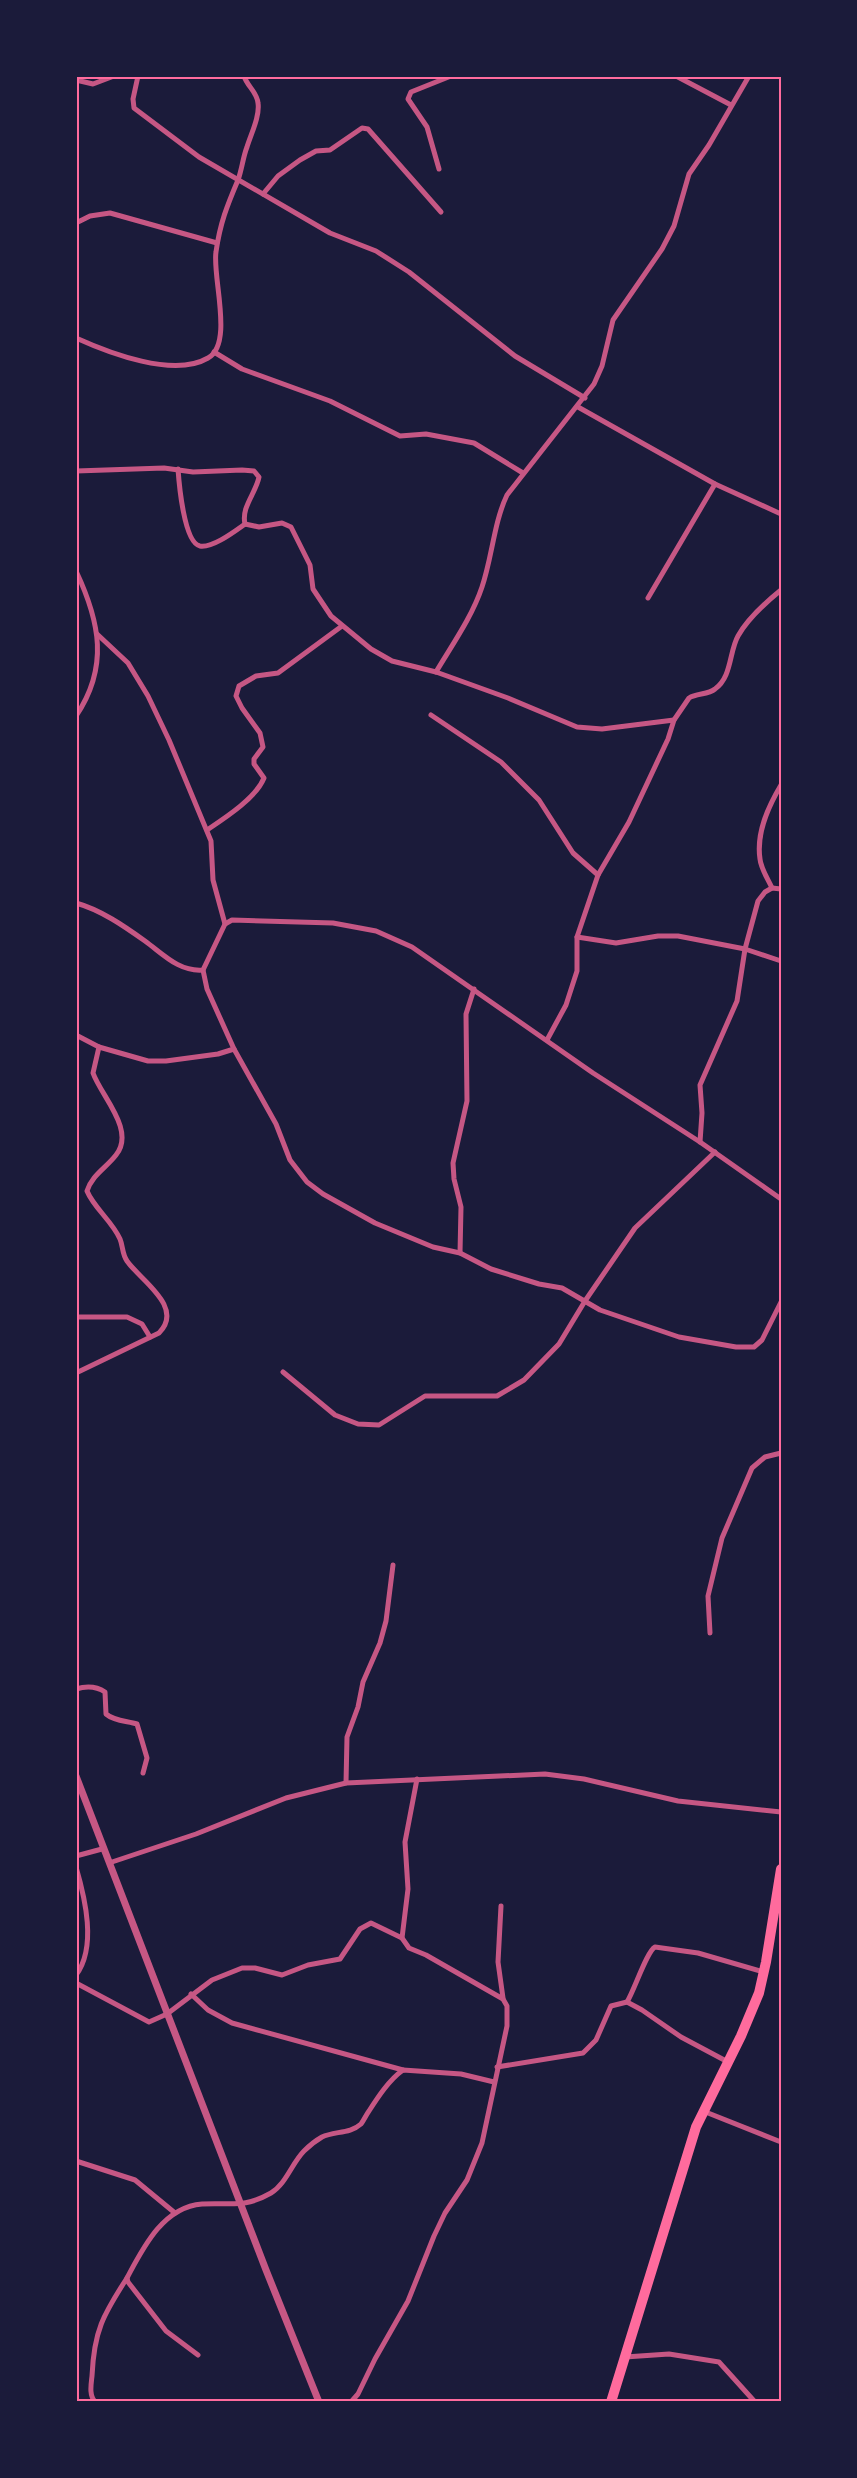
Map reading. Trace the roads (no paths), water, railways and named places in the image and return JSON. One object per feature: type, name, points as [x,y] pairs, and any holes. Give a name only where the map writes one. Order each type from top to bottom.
[{"type":"highway","points":[[611,2402],[686,2154],[703,2111],[752,2011],[764,1972],[781,1869]]},
{"type":"street","points":[[76,80],[93,84],[114,76]]},
{"type":"street","points":[[138,76],[133,99],[134,108],[199,157],[330,233],[376,251],[409,272],[515,356],[585,398]]},
{"type":"street","points":[[76,338],[126,357],[153,364],[183,365],[200,362],[210,358],[214,352],[221,326],[220,296],[214,262],[217,243],[228,199],[238,179],[258,107],[255,94],[246,83],[244,76]]},
{"type":"street","points":[[439,170],[427,127],[408,99],[411,92],[451,76]]},
{"type":"street","points":[[676,76],[731,105]]},
{"type":"street","points":[[436,672],[481,590],[492,556],[501,507],[523,473],[578,407],[594,384],[602,366],[614,320],[662,249],[674,226],[689,174],[709,146],[749,76]]},
{"type":"street","points":[[263,194],[278,176],[300,160],[316,151],[330,150],[362,128],[368,129],[441,212]]},
{"type":"street","points":[[76,223],[90,216],[110,213],[217,243]]},
{"type":"street","points":[[214,352],[242,369],[330,401],[400,436],[426,434],[474,443],[523,473]]},
{"type":"street","points":[[578,407],[715,484],[781,514]]},
{"type":"street","points":[[76,471],[145,468],[209,472],[242,470],[257,473],[257,485],[246,507],[245,524]]},
{"type":"street","points":[[178,469],[180,495],[192,543],[200,546],[207,545],[225,538],[245,524],[259,527],[282,523],[291,527],[310,565],[313,589],[331,616],[371,649],[392,661],[436,672],[508,698],[577,727],[602,729],[674,720]]},
{"type":"street","points":[[648,598],[715,484]]},
{"type":"street","points":[[76,571],[91,610],[97,634],[98,658],[93,686],[88,698],[76,716]]},
{"type":"street","points":[[547,1040],[566,1005],[577,971],[577,937],[598,875],[629,822],[668,740],[674,720],[690,698],[714,690],[720,685],[727,672],[740,633],[764,604],[781,590]]},
{"type":"street","points":[[207,830],[232,814],[257,789],[264,778],[254,764],[254,759],[263,748],[262,738],[236,696],[240,686],[256,676],[278,673],[342,626]]},
{"type":"street","points":[[97,634],[128,663],[148,696],[211,841],[213,880],[225,924]]},
{"type":"street","points":[[431,715],[501,762],[540,800],[574,852],[598,875]]},
{"type":"street","points":[[772,888],[760,860],[760,844],[764,818],[781,785]]},
{"type":"street","points":[[700,1142],[702,1113],[700,1085],[737,1001],[745,949],[758,901],[765,892],[772,888],[781,889]]},
{"type":"street","points":[[76,903],[112,918],[178,966],[195,971],[203,970]]},
{"type":"street","points":[[781,1200],[715,1152],[593,1073],[412,947],[376,931],[333,923],[232,920],[225,924],[203,970],[207,989],[234,1049],[276,1124],[290,1160],[307,1182],[323,1194],[375,1223],[433,1248],[460,1253],[491,1269],[539,1284],[562,1288],[600,1310],[679,1337],[736,1347],[754,1347],[762,1340],[781,1302]]},
{"type":"street","points":[[577,937],[616,943],[658,936],[678,936],[745,949],[781,961]]},
{"type":"street","points":[[460,1253],[461,1208],[454,1179],[453,1163],[466,1101],[466,1014],[474,989]]},
{"type":"street","points":[[76,1035],[98,1047],[155,1062],[218,1054],[234,1049]]},
{"type":"street","points":[[76,1373],[159,1333],[167,1322],[167,1314],[159,1296],[127,1261],[120,1238],[87,1191],[98,1172],[116,1155],[120,1148],[121,1137],[115,1114],[93,1073],[98,1047]]},
{"type":"street","points":[[283,1372],[335,1415],[358,1424],[379,1425],[425,1396],[497,1396],[524,1380],[559,1344],[585,1301],[635,1228],[715,1152]]},
{"type":"street","points":[[76,1317],[127,1316],[142,1324],[150,1337]]},
{"type":"street","points":[[710,1633],[708,1596],[713,1567],[731,1516],[752,1468],[765,1457],[781,1453]]},
{"type":"street","points":[[346,1783],[347,1737],[358,1707],[363,1682],[380,1643],[386,1621],[393,1565]]},
{"type":"street","points":[[76,1689],[87,1687],[99,1689],[104,1692],[106,1714],[111,1719],[122,1719],[137,1724],[147,1758],[143,1773]]},
{"type":"street","points":[[108,1863],[196,1834],[286,1798],[346,1783],[545,1774],[584,1779],[678,1801],[781,1812]]},
{"type":"street","points":[[76,1776],[102,1848],[241,2205],[320,2401]]},
{"type":"street","points":[[402,1938],[408,1889],[405,1842],[417,1779]]},
{"type":"street","points":[[76,1856],[102,1848]]},
{"type":"street","points":[[76,1867],[88,1917],[82,1968],[76,1976]]},
{"type":"street","points":[[501,1906],[498,1962],[503,1999]]},
{"type":"street","points":[[76,1983],[146,2021],[167,2014],[212,1980],[242,1968],[255,1968],[282,1974],[308,1965],[337,1960],[342,1957],[360,1929],[371,1923],[402,1938],[408,1948],[426,1955],[503,1999],[508,2006],[507,2026],[482,2143],[467,2180],[445,2213],[408,2301],[358,2394],[351,2402]]},
{"type":"street","points":[[627,2002],[636,1987],[648,1952],[655,1947],[715,1957],[764,1972]]},
{"type":"street","points":[[191,1994],[208,2010],[232,2023],[403,2070],[461,2074],[494,2082]]},
{"type":"street","points":[[497,2067],[583,2053],[596,2040],[610,2006],[627,2002],[681,2037],[728,2062]]},
{"type":"street","points":[[95,2402],[91,2392],[95,2341],[107,2309],[150,2239],[165,2220],[190,2206],[202,2204],[241,2205],[272,2193],[278,2188],[301,2154],[322,2137],[352,2130],[361,2123],[382,2093],[403,2070]]},
{"type":"street","points":[[703,2111],[781,2142]]},
{"type":"street","points":[[76,2161],[135,2180],[176,2213]]},
{"type":"street","points":[[127,2278],[131,2287],[166,2331],[198,2355]]},
{"type":"street","points":[[625,2357],[669,2354],[719,2362],[756,2402]]}]
